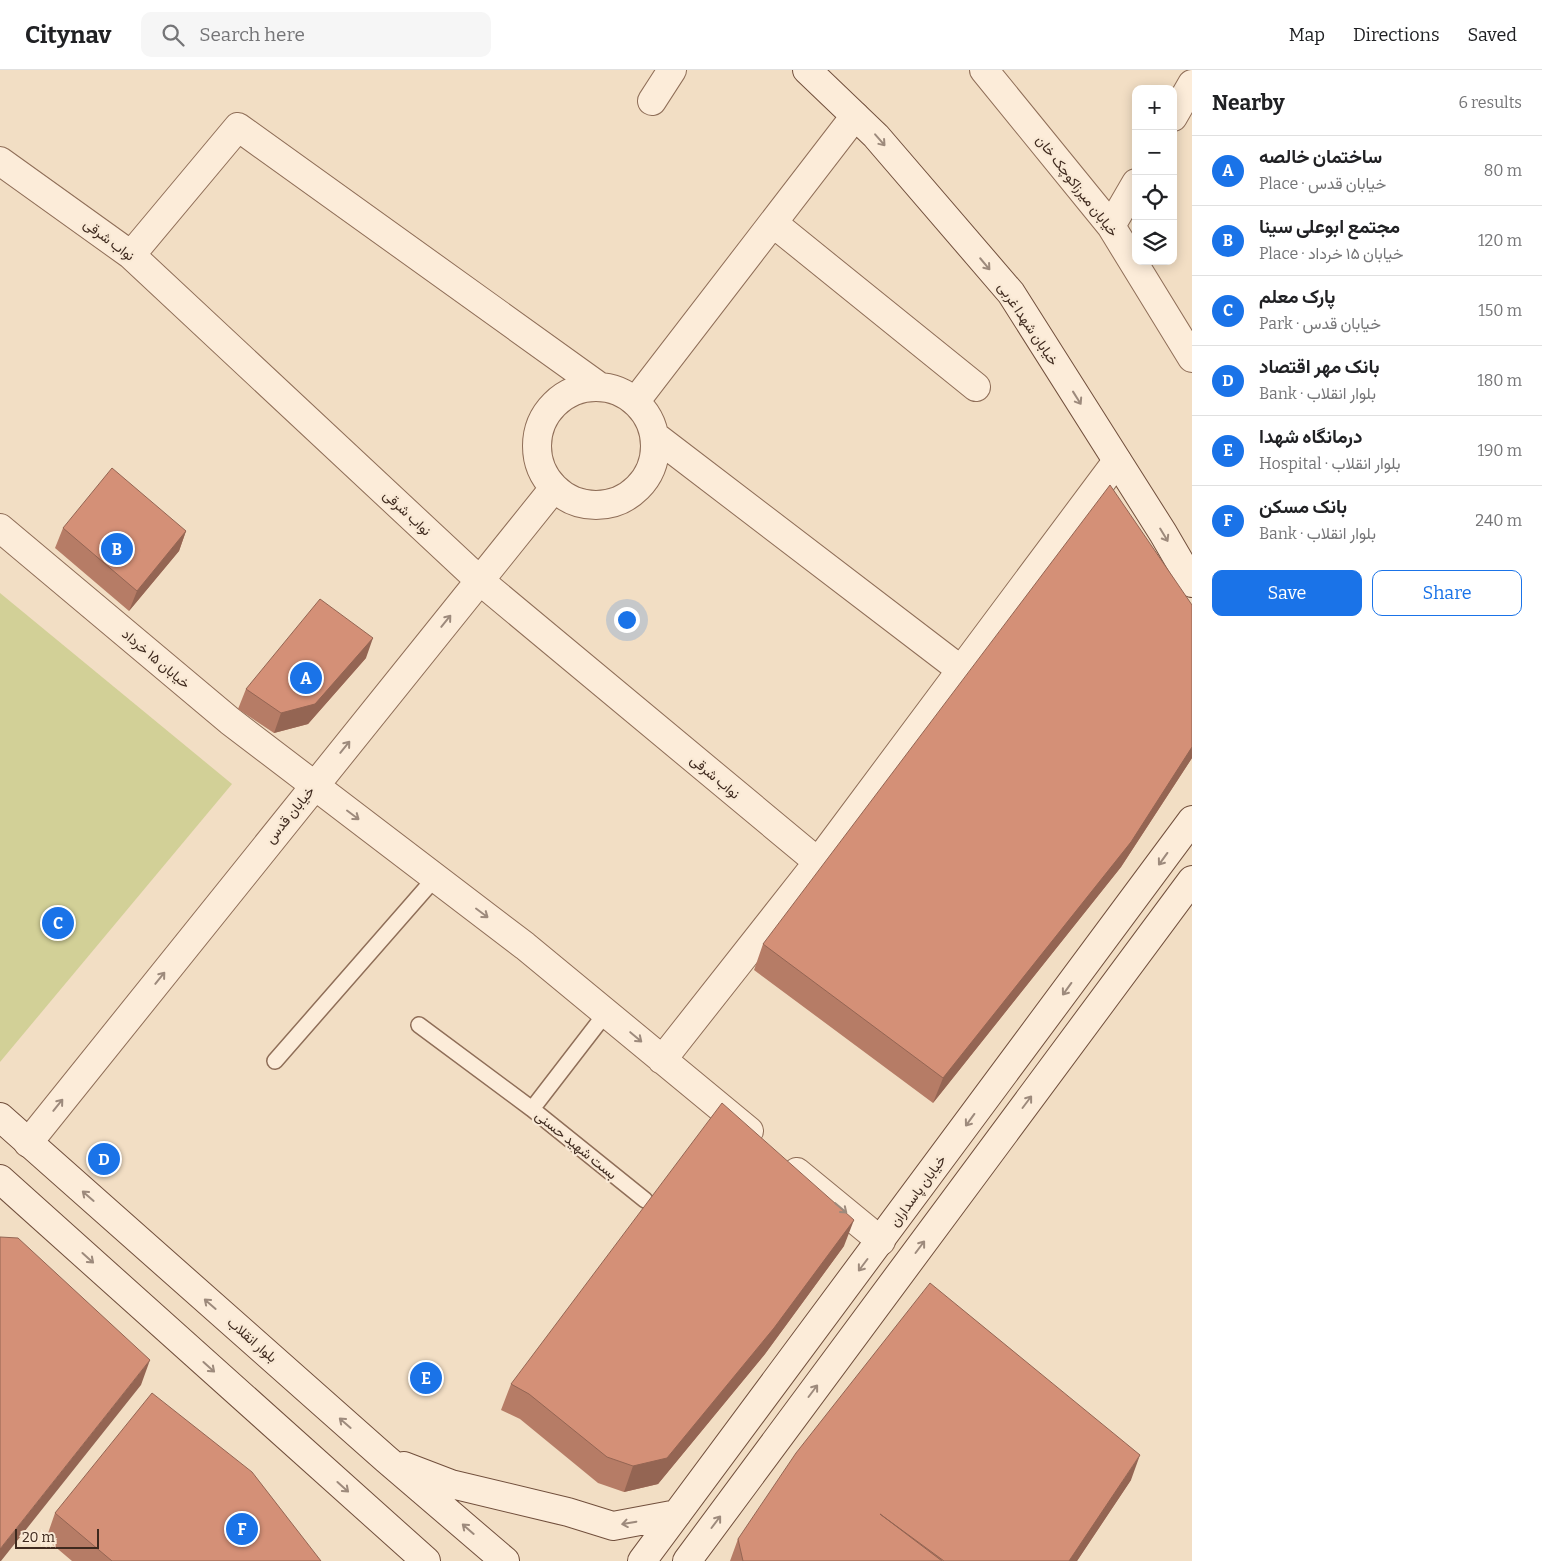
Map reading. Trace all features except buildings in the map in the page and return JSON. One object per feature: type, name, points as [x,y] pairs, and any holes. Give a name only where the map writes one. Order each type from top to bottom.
[{"type":"street","points":[[652,101],[672,70]]},
{"type":"street","name":"خیابان شهدا غربی","points":[[807,70],[876,136],[1010,294],[1117,461],[1192,584]]},
{"type":"street","name":"خیابان میرزاکوچک خان","points":[[984,70],[1111,226],[1192,358]]},
{"type":"street","points":[[1177,110],[1192,84]]},
{"type":"street","points":[[636,402],[855,116]]},
{"type":"street","points":[[131,255],[238,127],[600,387]]},
{"type":"street","name":"نواب شرقی","points":[[0,161],[131,255],[479,580],[818,862]]},
{"type":"street","points":[[1111,226],[1132,190]]},
{"type":"street","points":[[772,223],[976,387]]},
{"type":"street","points":[[600,387],[619,391],[636,402],[648,417],[655,436],[655,456],[649,475],[636,490],[620,501],[600,506],[581,504],[562,496],[548,482],[539,465],[536,446],[539,426],[548,409],[563,396],[581,388],[600,387]]},
{"type":"street","points":[[655,436],[961,670]]},
{"type":"street","points":[[662,1060],[818,862],[1117,461]]},
{"type":"street","name":"خیابان قدس","points":[[28,1143],[554,488]]},
{"type":"street","name":"خیابان ۱۵ خرداد","points":[[0,528],[230,721],[525,946],[881,1241]]},
{"type":"street","name":"خیابان پاسداران","points":[[642,1561],[1192,820]]},
{"type":"street","points":[[687,1561],[1192,880]]},
{"type":"street","name":"بلوار انقلاب","points":[[0,1117],[386,1459],[505,1561]]},
{"type":"street","points":[[0,1179],[400,1549],[426,1561]]},
{"type":"street","points":[[386,1459],[451,1484],[568,1512],[613,1526],[677,1514]]},
{"type":"lane","points":[[276,1060],[435,878]]},
{"type":"lane","name":"بست شهید حسنی","points":[[606,1013],[532,1109],[645,1200]]},
{"type":"lane","points":[[419,1024],[532,1109]]},
{"type":"shaded area","points":[[0,593],[232,784],[0,1062]]},
{"type":"place","name":"مجتمع ابوعلی سینا","points":[[117,549]]},
{"type":"place","name":"ساختمان خالصه","points":[[306,678]]},
{"type":"place","name":"پارک معلم","points":[[58,923]]},
{"type":"place","name":"بانک مهر اقتصاد","points":[[104,1159]]},
{"type":"place","name":"درمانگاه شهدا","points":[[426,1378]]},
{"type":"place","name":"بانک مسکن","points":[[242,1529]]}]
